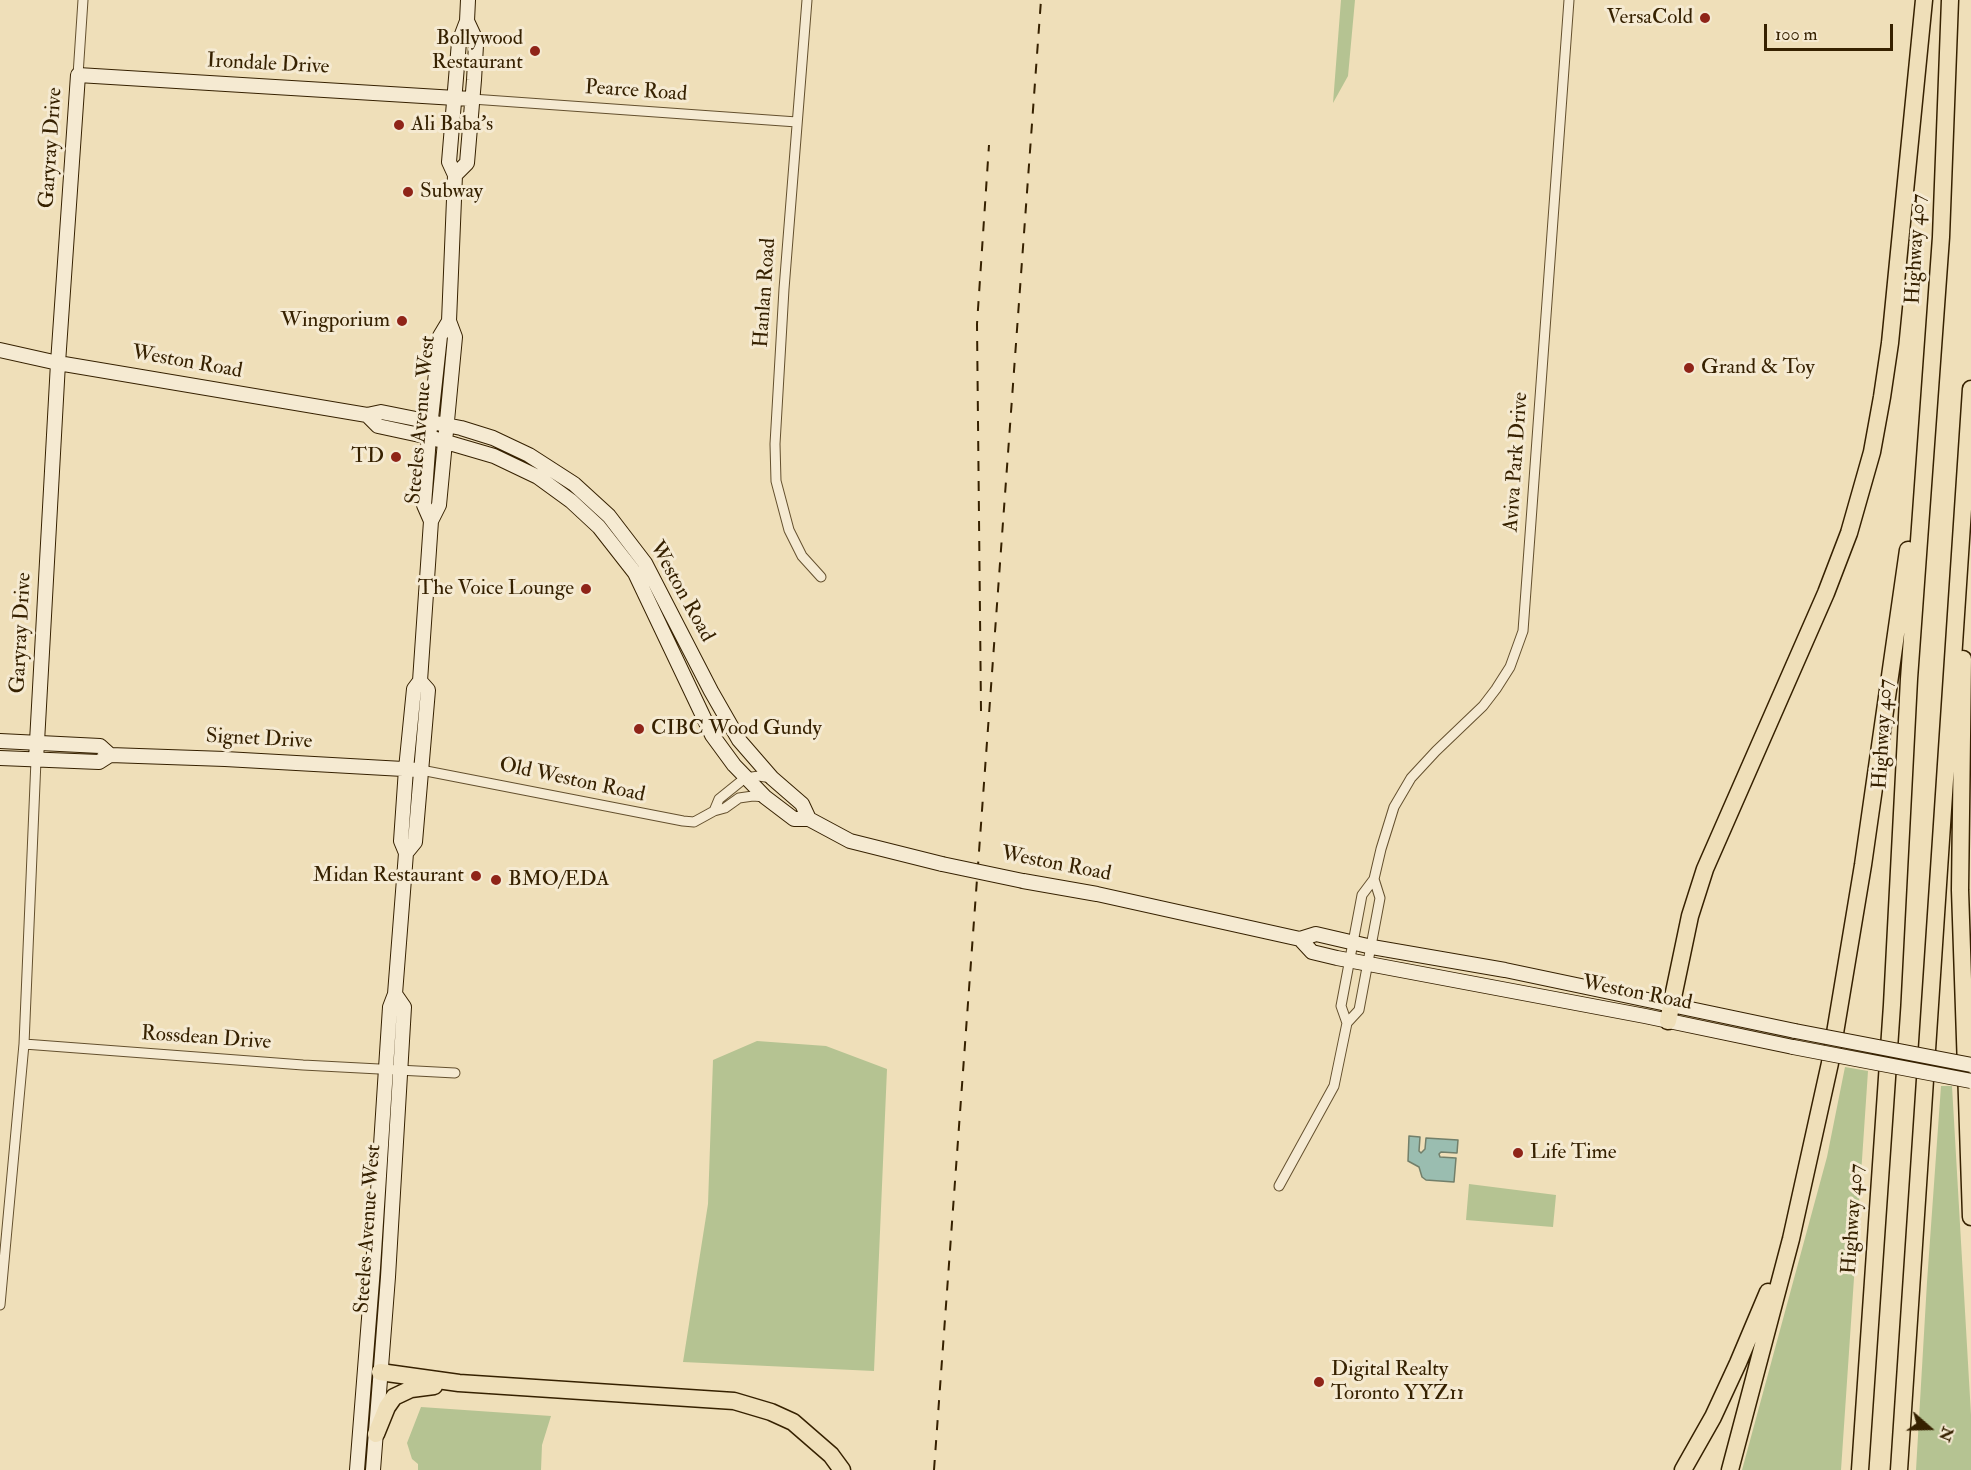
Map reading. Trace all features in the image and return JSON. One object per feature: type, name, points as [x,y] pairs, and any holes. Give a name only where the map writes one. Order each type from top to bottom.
[{"type":"highway","points":[[1669,1013],[1690,916],[1705,869],[1830,583],[1849,533],[1872,452],[1890,343],[1924,0]]},
{"type":"highway","name":"Highway 407","points":[[1860,1470],[1892,1005],[1910,667],[1941,237],[1950,0]]},
{"type":"highway","points":[[1899,1470],[1971,388]]},
{"type":"highway","points":[[1730,1470],[1785,1262],[1821,1107],[1846,971],[1929,404]]},
{"type":"highway","points":[[1964,493],[1960,890],[1971,1217]]},
{"type":"highway","points":[[1683,1470],[1713,1417],[1748,1342],[1782,1254],[1800,1198]]},
{"type":"highway","points":[[373,1371],[459,1383],[734,1401],[771,1412],[794,1422],[831,1455],[842,1470]]},
{"type":"highway","points":[[376,1434],[387,1407],[402,1392],[420,1387],[459,1383]]},
{"type":"main road","name":"Steeles Avenue West","points":[[357,1470],[373,1371],[394,1177],[390,1007],[395,994],[406,853],[401,841],[406,769],[414,689],[420,681],[431,521],[439,505],[455,337],[449,321],[455,175],[449,162],[459,42],[467,21],[468,0]]},
{"type":"main road","name":"Steeles Avenue West","points":[[455,175],[466,163],[472,99],[476,45],[467,21]]},
{"type":"main road","name":"Irondale Drive","points":[[78,75],[472,99]]},
{"type":"main road","name":"Garyray Drive","points":[[36,760],[58,363],[78,75]]},
{"type":"main road","name":"Steeles Avenue West","points":[[431,521],[424,505],[429,437],[440,336],[449,321]]},
{"type":"main road","name":"Weston Road","points":[[0,350],[58,363],[367,415],[381,411],[493,438],[529,455],[574,484],[609,516],[645,563],[739,740],[772,778],[802,804],[809,819]]},
{"type":"main road","name":"Weston Road","points":[[367,415],[378,426],[429,437],[494,456],[538,477],[571,501],[599,527],[635,573],[712,735],[745,778],[794,819],[809,819],[850,841],[942,864],[1109,896],[1300,939],[1316,934],[1372,947],[1505,970],[1793,1047],[1971,1081]]},
{"type":"main road","name":"Steeles Avenue West","points":[[406,853],[415,842],[428,690],[420,681]]},
{"type":"main road","name":"Signet Drive","points":[[0,741],[100,746],[110,755]]},
{"type":"main road","name":"Signet Drive","points":[[0,758],[99,762],[110,755],[421,770]]},
{"type":"main road","name":"Weston Road","points":[[1300,939],[1312,952],[1368,965],[1795,1031],[1971,1065]]},
{"type":"main road","name":"Steeles Avenue West","points":[[373,1371],[376,1434],[373,1470]]},
{"type":"street","name":"Garyray Drive","points":[[78,75],[83,0]]},
{"type":"street","name":"Hanlan Road","points":[[807,0],[775,444],[776,481],[795,544],[802,556],[821,577]]},
{"type":"street","name":"Aviva Park Drive","points":[[1374,879],[1380,898],[1372,947],[1359,1010],[1347,1023],[1341,1006],[1362,895],[1374,879],[1394,807],[1411,778],[1448,738],[1483,706],[1496,689],[1510,667],[1523,631],[1531,493],[1547,310],[1569,0]]},
{"type":"street","name":"Pearce Road","points":[[472,99],[797,122]]},
{"type":"street","name":"Garyray Drive","points":[[0,1305],[24,1044],[36,760]]},
{"type":"street","name":"Old Weston Road","points":[[421,770],[694,822],[725,808],[739,798],[765,797]]},
{"type":"street","points":[[745,778],[759,776],[772,778]]},
{"type":"street","name":"Old Weston Road","points":[[714,811],[719,800],[745,778]]},
{"type":"street","points":[[1279,1186],[1334,1086],[1347,1023]]},
{"type":"street","name":"Rossdean Drive","points":[[24,1044],[292,1064],[456,1073]]},
{"type":"green space","points":[[1341,0],[1355,0],[1348,76],[1333,103]]},
{"type":"green space","points":[[757,1041],[826,1046],[887,1069],[874,1371],[683,1362],[708,1204],[713,1060]]},
{"type":"green space","points":[[1845,1067],[1868,1071],[1841,1470],[1742,1470],[1827,1157]]},
{"type":"green space","points":[[1941,1086],[1952,1086],[1971,1415],[1971,1470],[1916,1470]]},
{"type":"green space","points":[[1469,1184],[1556,1195],[1553,1227],[1466,1220]]},
{"type":"green space","points":[[421,1407],[551,1416],[542,1445],[541,1470],[418,1470],[418,1464],[412,1459],[407,1443]]},
{"type":"shaded area","points":[[1409,1136],[1420,1137],[1419,1151],[1421,1153],[1425,1149],[1426,1138],[1458,1140],[1457,1153],[1441,1152],[1439,1154],[1440,1157],[1456,1158],[1454,1182],[1426,1180],[1422,1177],[1419,1167],[1408,1161]]},
{"type":"railway","points":[[934,1470],[1041,0]]},
{"type":"railway","points":[[981,711],[977,324],[989,145]]},
{"type":"place","name":"VersaCold","points":[[1705,18]]},
{"type":"place","name":"Bollywood Restaurant","points":[[535,51]]},
{"type":"place","name":"Ali Baba's","points":[[399,125]]},
{"type":"place","name":"Subway","points":[[408,192]]},
{"type":"place","name":"Wingporium","points":[[402,321]]},
{"type":"place","name":"Grand & Toy","points":[[1689,368]]},
{"type":"place","name":"TD","points":[[396,457]]},
{"type":"place","name":"The Voice Lounge","points":[[586,589]]},
{"type":"place","name":"CIBC Wood Gundy","points":[[639,729]]},
{"type":"place","name":"Midan Restaurant","points":[[476,876]]},
{"type":"place","name":"BMO/EDA","points":[[496,880]]},
{"type":"place","name":"Life Time","points":[[1518,1153]]},
{"type":"place","name":"Digital Realty Toronto YYZ11","points":[[1319,1382]]}]
